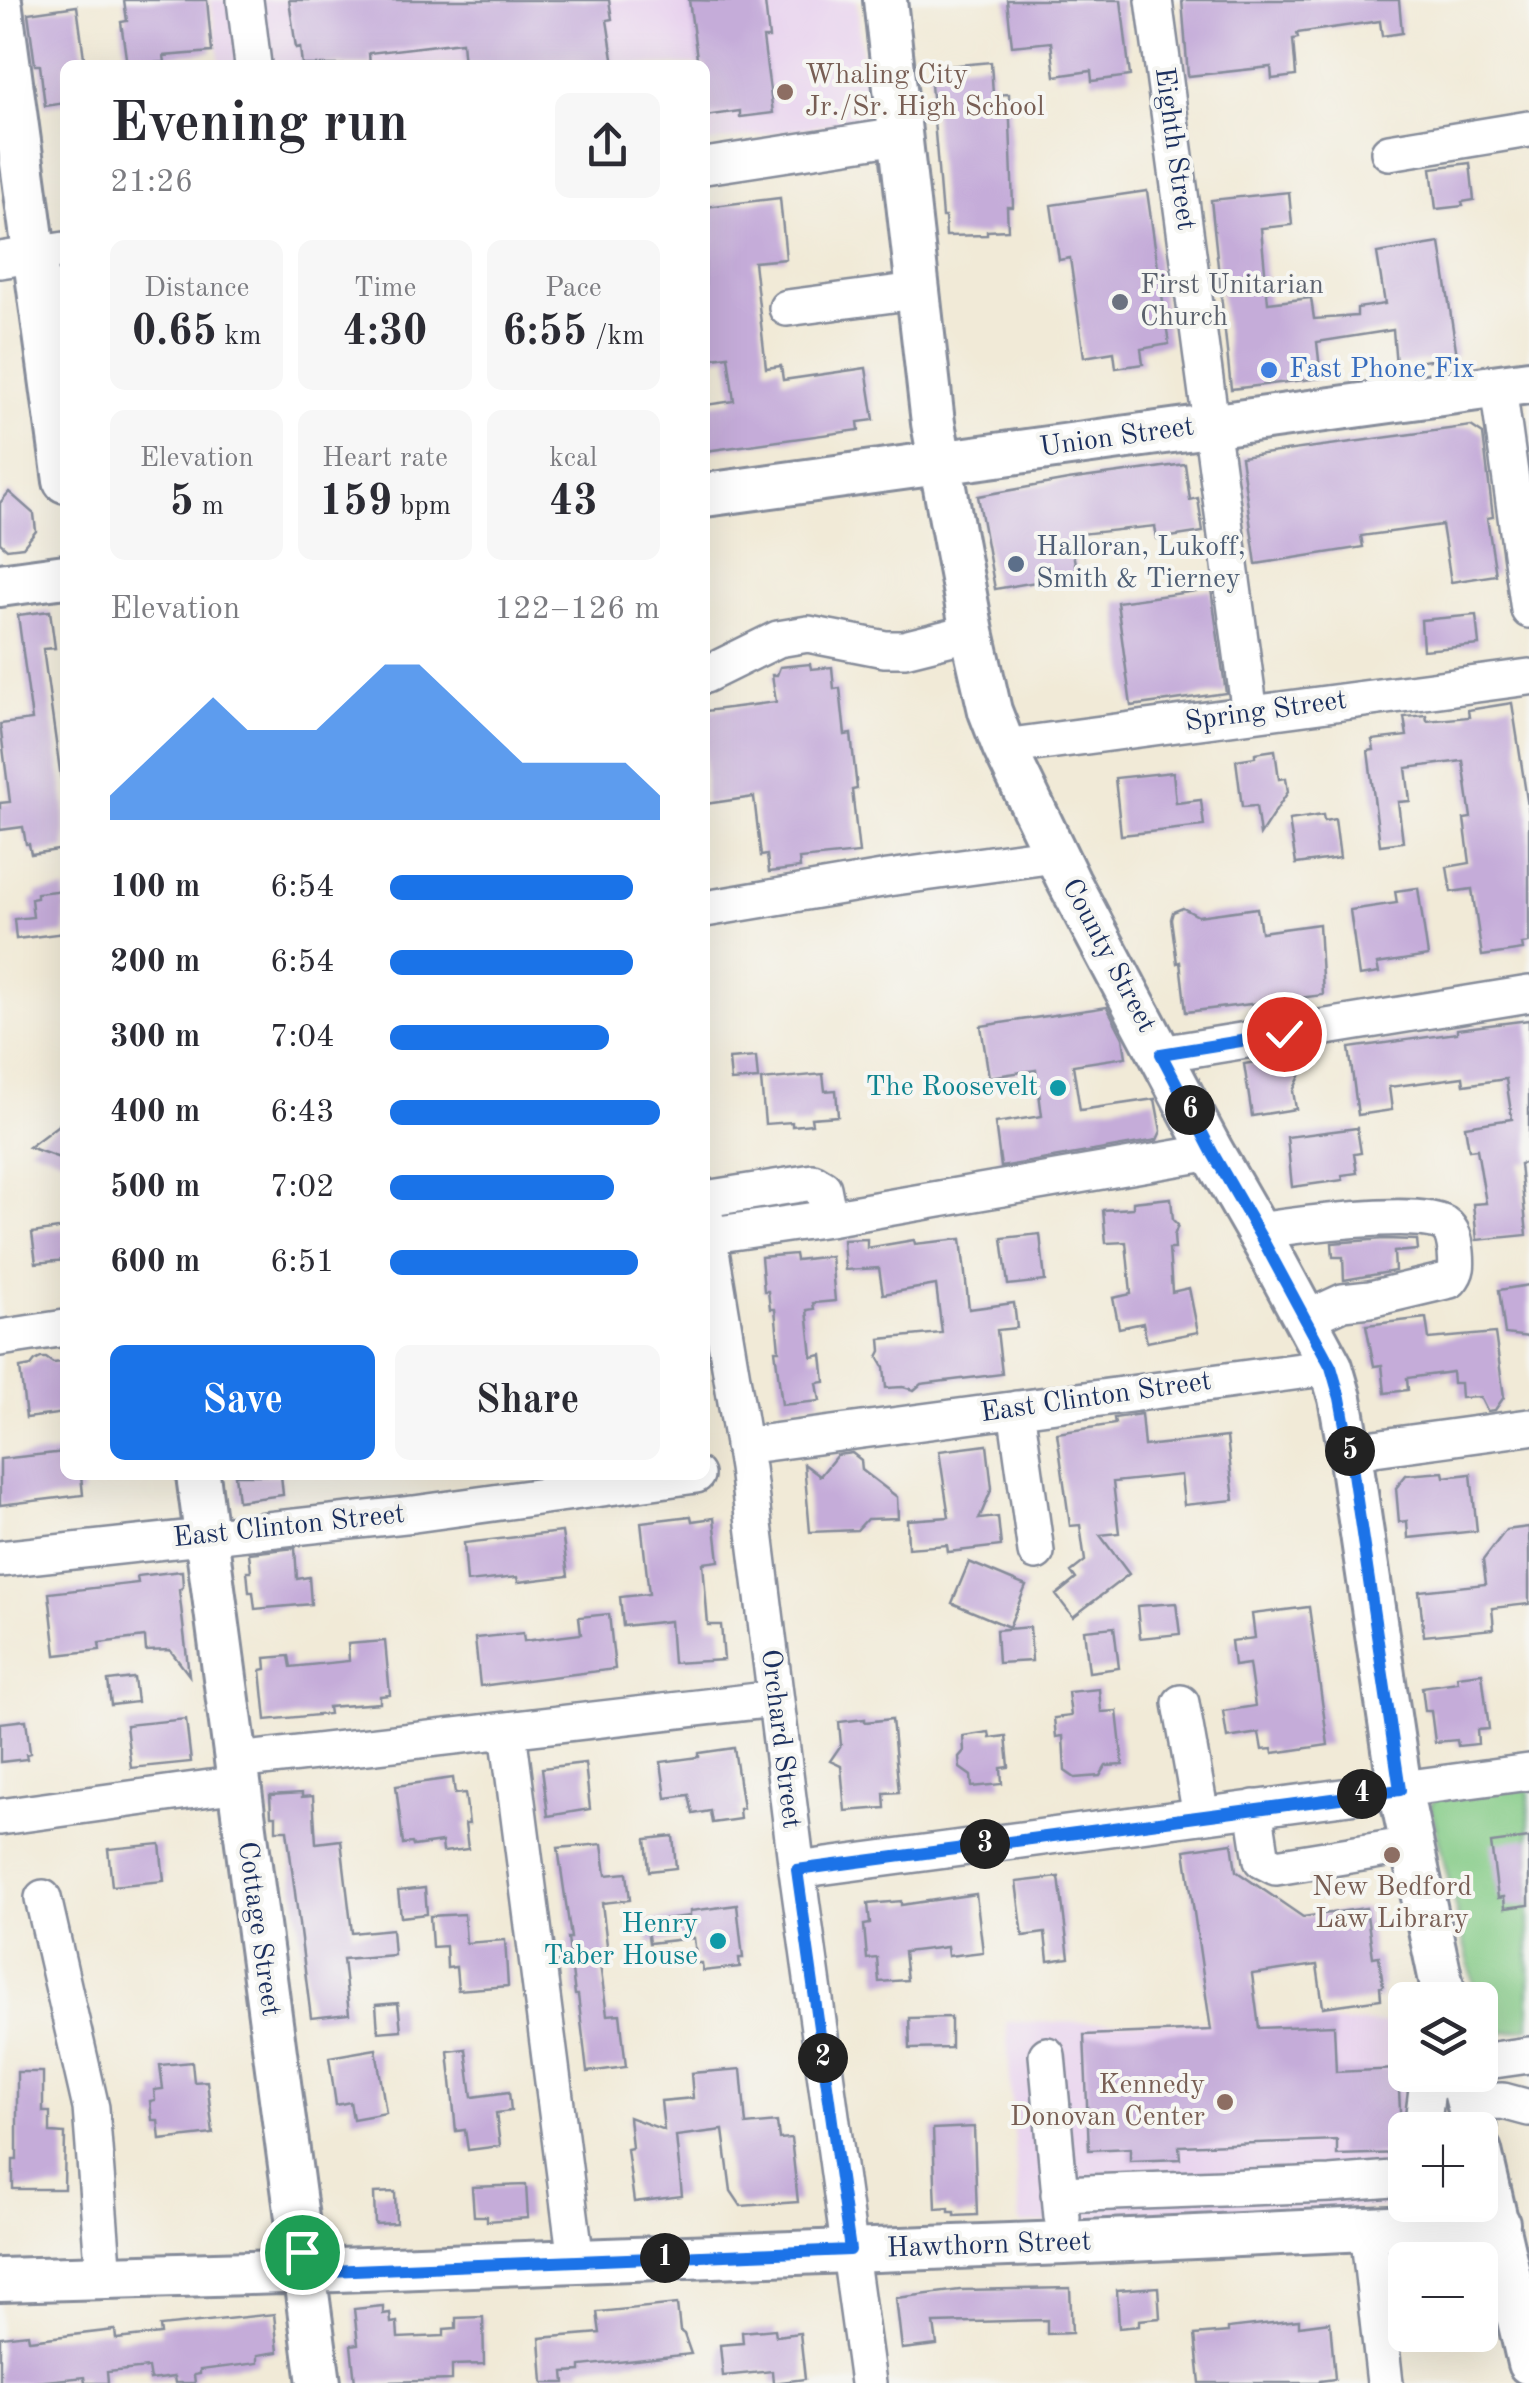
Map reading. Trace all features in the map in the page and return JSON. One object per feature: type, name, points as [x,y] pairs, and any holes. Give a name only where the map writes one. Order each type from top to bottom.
[{"type":"main road","points":[[0,0],[60,445]]},
{"type":"main road","name":"County Street","points":[[885,0],[933,423],[990,711],[1055,855],[1331,1367],[1350,1453],[1400,1790],[1441,1982]]},
{"type":"main road","name":"Union Street","points":[[710,494],[1514,384]]},
{"type":"main road","points":[[0,585],[60,577]]},
{"type":"main road","name":"Cottage Street","points":[[199,1480],[319,2383]]},
{"type":"main road","points":[[1498,2223],[1527,2346]]},
{"type":"main road","name":"Hawthorn Street","points":[[0,2280],[304,2272],[1498,2223]]},
{"type":"street","points":[[244,0],[252,60]]},
{"type":"street","name":"Eighth Street","points":[[1154,0],[1250,714]]},
{"type":"street","points":[[1388,152],[1529,129]]},
{"type":"street","points":[[710,165],[899,136]]},
{"type":"street","points":[[787,308],[916,291]]},
{"type":"street","points":[[1514,384],[1529,610]]},
{"type":"street","points":[[710,672],[778,639],[808,634],[904,649],[972,632]]},
{"type":"street","name":"Spring Street","points":[[1004,747],[1529,678]]},
{"type":"street","points":[[710,908],[1055,855]]},
{"type":"street","points":[[1161,1054],[1529,994]]},
{"type":"street","points":[[710,1229],[829,1218],[1212,1152]]},
{"type":"street","points":[[710,1198],[813,1182],[823,1188],[829,1218]]},
{"type":"street","points":[[1258,1232],[1315,1222],[1424,1218],[1444,1224],[1452,1233],[1457,1267],[1450,1280],[1343,1302],[1306,1319]]},
{"type":"street","name":"Orchard Street","points":[[710,1252],[745,1457],[868,2383]]},
{"type":"street","points":[[0,1338],[60,1329]]},
{"type":"street","name":"East Clinton Street","points":[[710,1472],[745,1457],[1016,1409],[1331,1367]]},
{"type":"street","points":[[1016,1409],[1036,1552]]},
{"type":"street","points":[[1350,1453],[1529,1427]]},
{"type":"street","name":"East Clinton Street","points":[[0,1559],[414,1514],[660,1480]]},
{"type":"street","points":[[0,1817],[238,1773],[508,1731],[775,1699]]},
{"type":"street","points":[[1181,1703],[1200,1816]]},
{"type":"street","points":[[508,1731],[576,2261]]},
{"type":"street","points":[[797,1870],[1529,1772]]},
{"type":"street","points":[[1254,1808],[1262,1860],[1276,1867],[1411,1845]]},
{"type":"street","points":[[42,1898],[91,2108],[104,2278]]},
{"type":"street","points":[[1047,2055],[1064,2243]]},
{"type":"street","points":[[1498,2072],[1529,2055]]},
{"type":"street","points":[[1476,2092],[1529,2108]]},
{"type":"street","points":[[1060,2194],[1388,2179]]},
{"type":"street","points":[[1330,2184],[1350,2231],[1385,2383]]},
{"type":"shaded area","name":"Whaling City Jr./Sr. High School","points":[[211,0],[857,0],[867,119],[710,142],[710,60],[219,60]]},
{"type":"shaded area","name":"Kennedy Donovan Center","points":[[1006,2022],[1388,2023],[1388,2092],[1437,2092],[1441,2112],[1388,2112],[1388,2208],[1020,2224]]},
{"type":"green space","points":[[1529,1786],[1529,2028],[1498,2033],[1498,1982],[1474,1982],[1430,1805],[1436,1798]]},
{"type":"building","points":[[124,0],[207,0],[212,52],[164,56],[165,60],[126,60],[121,22],[127,21]]},
{"type":"building","points":[[289,0],[609,0],[612,19],[607,20],[613,60],[464,60],[462,42],[369,53],[370,60],[301,60],[300,47],[296,48]]},
{"type":"building","points":[[689,0],[765,2],[769,38],[763,38],[773,113],[740,117],[740,111],[710,115],[710,60],[697,60]]},
{"type":"building","points":[[1007,0],[1121,0],[1130,76],[1092,81],[1091,71],[1055,76],[1051,42],[1012,46]]},
{"type":"building","points":[[1182,0],[1399,0],[1402,33],[1382,36],[1380,21],[1297,33],[1298,38],[1293,39],[1296,76],[1272,79],[1271,67],[1188,76]]},
{"type":"building","points":[[77,6],[84,60],[60,60],[60,104],[45,106],[28,13]]},
{"type":"building","points":[[991,62],[993,95],[1009,94],[1013,207],[1007,207],[1008,230],[946,236],[930,72],[948,71],[948,66]]},
{"type":"building","points":[[1470,163],[1474,200],[1462,202],[1463,206],[1436,209],[1431,168]]},
{"type":"building","name":"First Unitarian Church","points":[[1147,191],[1169,344],[1141,349],[1143,364],[1116,368],[1114,352],[1084,357],[1070,258],[1059,260],[1051,205]]},
{"type":"building","points":[[1289,192],[1292,225],[1261,228],[1268,303],[1311,298],[1314,319],[1357,316],[1357,308],[1385,304],[1377,253],[1440,243],[1457,356],[1396,365],[1393,330],[1317,342],[1321,378],[1231,389],[1211,200]]},
{"type":"building","points":[[780,198],[786,259],[754,262],[766,368],[781,366],[783,380],[866,368],[874,420],[858,422],[859,430],[710,450],[710,404],[734,401],[728,356],[710,358],[710,206]]},
{"type":"building","points":[[1471,426],[1483,434],[1493,517],[1487,518],[1496,575],[1451,582],[1442,525],[1361,536],[1363,547],[1256,564],[1241,457]]},
{"type":"building","points":[[1185,464],[1190,500],[1198,498],[1203,532],[1157,539],[1155,526],[1070,535],[1077,575],[995,589],[978,496]]},
{"type":"building","points":[[9,492],[34,514],[36,531],[23,547],[7,549],[0,543],[0,503]]},
{"type":"building","points":[[1211,589],[1226,693],[1131,706],[1117,602]]},
{"type":"building","points":[[50,611],[55,648],[43,649],[60,771],[60,850],[31,854],[23,827],[0,830],[0,803],[10,802],[0,724],[32,720],[18,615]]},
{"type":"building","points":[[1476,615],[1479,645],[1423,650],[1421,620]]},
{"type":"building","points":[[780,667],[832,667],[834,689],[840,688],[845,735],[851,734],[859,853],[799,859],[800,868],[769,872],[767,855],[761,856],[754,797],[710,803],[710,710],[776,702],[772,675],[777,675]]},
{"type":"building","points":[[1512,703],[1529,813],[1529,943],[1522,944],[1523,950],[1482,956],[1472,889],[1451,892],[1447,867],[1470,863],[1464,819],[1471,818],[1463,761],[1406,768],[1410,801],[1398,802],[1403,842],[1380,845],[1368,751],[1374,750],[1372,740],[1407,736],[1404,717],[1426,715],[1427,721],[1469,717],[1468,710]]},
{"type":"building","points":[[1275,750],[1279,779],[1286,778],[1288,792],[1260,835],[1256,806],[1242,807],[1236,760]]},
{"type":"building","points":[[1173,772],[1176,803],[1201,800],[1204,826],[1121,835],[1115,778]]},
{"type":"building","points":[[1323,815],[1324,821],[1335,819],[1340,858],[1296,864],[1289,820]]},
{"type":"building","points":[[1418,888],[1428,956],[1377,964],[1379,973],[1359,976],[1350,910],[1397,903],[1395,891]]},
{"type":"building","points":[[60,891],[60,934],[16,939],[14,919],[33,917],[31,899],[37,898],[37,893]]},
{"type":"building","points":[[1183,908],[1198,916],[1257,908],[1261,932],[1319,924],[1323,995],[1186,1012],[1171,919],[1173,912]]},
{"type":"building","name":"The Roosevelt","points":[[1107,1007],[1123,1038],[1126,1057],[1073,1065],[1080,1110],[1155,1099],[1161,1131],[1157,1140],[1001,1167],[995,1123],[1042,1116],[1036,1070],[989,1077],[981,1026]]},
{"type":"building","points":[[1529,1020],[1529,1162],[1520,1164],[1527,1235],[1477,1240],[1473,1204],[1486,1203],[1477,1149],[1469,1150],[1465,1126],[1512,1119],[1506,1079],[1464,1085],[1463,1077],[1389,1087],[1392,1110],[1358,1115],[1349,1048]]},
{"type":"building","points":[[1298,1055],[1300,1076],[1293,1091],[1296,1109],[1252,1116],[1244,1064]]},
{"type":"building","points":[[756,1057],[758,1079],[731,1081],[729,1059]]},
{"type":"building","points":[[823,1074],[825,1091],[836,1090],[838,1116],[811,1118],[812,1124],[765,1124],[761,1080]]},
{"type":"building","points":[[60,1124],[60,1158],[29,1147]]},
{"type":"building","points":[[1357,1128],[1361,1153],[1354,1154],[1357,1173],[1342,1175],[1343,1180],[1292,1187],[1287,1137]]},
{"type":"building","points":[[1171,1198],[1173,1220],[1178,1225],[1175,1249],[1169,1249],[1172,1292],[1189,1288],[1198,1332],[1147,1342],[1143,1323],[1119,1328],[1113,1298],[1131,1294],[1126,1242],[1106,1243],[1103,1210],[1133,1208],[1133,1202]]},
{"type":"building","points":[[60,1229],[60,1261],[36,1263],[32,1233]]},
{"type":"building","points":[[1040,1234],[1045,1281],[1008,1285],[1002,1238]]},
{"type":"building","points":[[867,1239],[867,1248],[914,1240],[915,1244],[961,1239],[969,1309],[1014,1303],[1017,1328],[997,1330],[1002,1374],[921,1384],[914,1390],[886,1388],[884,1367],[878,1357],[880,1339],[942,1333],[936,1285],[883,1294],[879,1268],[845,1270],[843,1240]]},
{"type":"building","points":[[1417,1240],[1418,1250],[1394,1252],[1395,1271],[1344,1280],[1343,1257],[1333,1257],[1332,1243]]},
{"type":"building","points":[[795,1254],[796,1260],[831,1256],[835,1301],[813,1303],[814,1309],[807,1310],[812,1357],[822,1355],[825,1382],[817,1383],[820,1401],[782,1405],[775,1309],[770,1309],[768,1291],[764,1291],[761,1257]]},
{"type":"building","points":[[1529,1285],[1529,1337],[1505,1334],[1499,1290]]},
{"type":"building","points":[[1426,1318],[1429,1339],[1495,1333],[1504,1397],[1495,1410],[1487,1411],[1480,1397],[1461,1398],[1460,1383],[1453,1383],[1452,1372],[1407,1378],[1408,1390],[1385,1393],[1382,1365],[1374,1366],[1366,1325]]},
{"type":"building","points":[[46,1358],[60,1362],[60,1414],[26,1418],[20,1368]]},
{"type":"building","points":[[1141,1414],[1144,1446],[1227,1437],[1234,1500],[1184,1505],[1181,1475],[1113,1482],[1119,1533],[1100,1535],[1129,1574],[1073,1617],[1056,1595],[1076,1579],[1071,1572],[1085,1561],[1080,1525],[1070,1526],[1057,1433],[1115,1424],[1114,1418]]},
{"type":"building","points":[[987,1445],[992,1488],[979,1519],[998,1517],[1001,1546],[948,1552],[947,1545],[908,1548],[907,1520],[949,1517],[939,1451]]},
{"type":"building","points":[[60,1453],[60,1480],[82,1480],[83,1495],[0,1505],[0,1459]]},
{"type":"building","points":[[852,1453],[861,1460],[862,1470],[897,1497],[898,1518],[867,1519],[857,1530],[810,1532],[804,1464],[820,1476],[837,1455]]},
{"type":"building","points":[[1443,1472],[1444,1477],[1471,1474],[1477,1531],[1408,1538],[1407,1521],[1399,1522],[1396,1488],[1406,1475]]},
{"type":"building","points":[[236,1480],[282,1480],[283,1495],[238,1501]]},
{"type":"building","points":[[691,1516],[692,1521],[714,1518],[719,1561],[703,1563],[708,1625],[721,1625],[724,1660],[673,1663],[670,1621],[623,1626],[620,1597],[649,1594],[641,1522]]},
{"type":"building","points":[[1529,1527],[1529,1604],[1492,1608],[1494,1629],[1424,1636],[1419,1591],[1486,1584],[1483,1560],[1506,1530]]},
{"type":"building","points":[[562,1532],[568,1576],[518,1582],[517,1577],[467,1582],[464,1543]]},
{"type":"building","points":[[295,1548],[297,1579],[309,1577],[311,1604],[255,1609],[253,1592],[249,1592],[249,1553]]},
{"type":"building","points":[[969,1562],[1026,1586],[1009,1627],[952,1603]]},
{"type":"building","points":[[182,1571],[183,1587],[179,1590],[189,1675],[170,1650],[146,1651],[145,1637],[99,1643],[100,1650],[56,1655],[49,1593],[138,1583],[137,1576]]},
{"type":"building","points":[[1176,1603],[1180,1634],[1140,1638],[1137,1606]]},
{"type":"building","points":[[1309,1607],[1328,1745],[1273,1753],[1272,1749],[1262,1750],[1259,1733],[1227,1738],[1223,1711],[1255,1706],[1249,1664],[1234,1666],[1231,1641],[1255,1638],[1252,1614]]},
{"type":"building","points":[[609,1614],[615,1669],[480,1686],[475,1638],[523,1633],[524,1641],[581,1634],[579,1617]]},
{"type":"building","points":[[1030,1627],[1032,1661],[998,1663],[996,1630]]},
{"type":"building","points":[[1114,1627],[1119,1668],[1089,1672],[1084,1630]]},
{"type":"building","points":[[385,1641],[390,1695],[380,1696],[380,1703],[328,1707],[329,1714],[266,1720],[261,1670],[266,1669],[265,1658],[289,1656],[291,1667],[349,1661],[348,1644]]},
{"type":"building","points":[[1482,1673],[1489,1729],[1477,1730],[1478,1744],[1458,1746],[1457,1740],[1435,1742],[1431,1711],[1425,1711],[1422,1687],[1458,1682],[1457,1676]]},
{"type":"building","points":[[134,1678],[137,1702],[111,1705],[108,1681]]},
{"type":"building","points":[[1099,1689],[1101,1712],[1117,1711],[1123,1765],[1106,1766],[1100,1776],[1075,1778],[1065,1771],[1063,1736],[1056,1737],[1054,1718],[1071,1716],[1068,1692]]},
{"type":"building","points":[[186,1719],[191,1762],[131,1768],[126,1725]]},
{"type":"building","points":[[892,1719],[899,1792],[884,1793],[885,1808],[845,1811],[841,1766],[830,1761],[841,1745],[839,1722]]},
{"type":"building","points":[[26,1720],[30,1753],[26,1754],[27,1759],[0,1762],[0,1723]]},
{"type":"building","points":[[989,1732],[990,1738],[1006,1736],[1009,1767],[1001,1768],[1002,1784],[972,1787],[971,1776],[960,1768],[963,1736]]},
{"type":"building","points":[[734,1748],[743,1808],[739,1809],[740,1819],[712,1823],[710,1811],[693,1814],[689,1795],[666,1798],[661,1762]]},
{"type":"building","points":[[585,1763],[590,1809],[548,1816],[542,1768]]},
{"type":"building","points":[[453,1778],[455,1794],[465,1793],[468,1849],[443,1852],[442,1842],[403,1844],[396,1786]]},
{"type":"building","points":[[302,1793],[302,1797],[313,1796],[316,1843],[341,1840],[352,1933],[392,1929],[394,1955],[343,1959],[349,2014],[311,2018],[287,1830],[276,1830],[270,1795]]},
{"type":"building","points":[[673,1836],[676,1868],[649,1871],[646,1839]]},
{"type":"building","points":[[1529,1838],[1529,1905],[1505,1908],[1504,1897],[1498,1898],[1491,1843]]},
{"type":"building","points":[[1232,1843],[1236,1871],[1303,1917],[1366,1908],[1373,1957],[1379,1956],[1381,1999],[1323,2007],[1317,1965],[1252,1974],[1259,2028],[1334,2025],[1336,2072],[1388,2069],[1388,2092],[1399,2092],[1400,2112],[1388,2112],[1388,2153],[1337,2155],[1337,2140],[1179,2146],[1180,2159],[1130,2161],[1130,2148],[1089,2150],[1084,2035],[1211,2030],[1185,1850]]},
{"type":"building","points":[[160,1844],[164,1881],[112,1886],[108,1849]]},
{"type":"building","points":[[602,1844],[606,1875],[627,1873],[630,1900],[602,1903],[609,1962],[600,1964],[607,2015],[620,2014],[626,2067],[587,2072],[558,1848]]},
{"type":"building","points":[[1059,1877],[1069,1958],[1048,1961],[1045,1933],[1023,1936],[1016,1882]]},
{"type":"building","points":[[425,1888],[427,1914],[401,1917],[398,1891]]},
{"type":"building","points":[[976,1894],[983,1952],[948,1956],[947,1947],[904,1952],[907,1980],[879,1982],[877,1958],[867,1959],[864,1925],[870,1924],[868,1904],[901,1901],[901,1905]]},
{"type":"building","name":"Henry Taber House","points":[[737,1905],[743,1958],[739,1958],[740,1967],[703,1971],[702,1963],[697,1963],[694,1938],[649,1943],[646,1921]]},
{"type":"building","points":[[464,1914],[466,1943],[505,1940],[508,1986],[458,1990],[456,1967],[447,1968],[446,1946],[432,1947],[430,1916]]},
{"type":"building","points":[[398,2003],[401,2030],[378,2032],[376,2005]]},
{"type":"building","points":[[951,2017],[951,2048],[910,2049],[909,2018]]},
{"type":"building","points":[[376,2049],[386,2113],[353,2119],[350,2102],[336,2105],[329,2057]]},
{"type":"building","points":[[466,2049],[472,2097],[509,2092],[511,2111],[496,2113],[500,2146],[468,2150],[465,2130],[456,2131],[448,2051]]},
{"type":"building","points":[[192,2062],[194,2082],[207,2081],[213,2134],[160,2140],[158,2120],[152,2120],[150,2101],[155,2100],[154,2090],[163,2089],[160,2065]]},
{"type":"building","points":[[741,2069],[746,2125],[777,2122],[779,2139],[791,2138],[798,2202],[741,2206],[731,2191],[723,2130],[676,2136],[682,2196],[634,2202],[627,2149],[632,2148],[629,2117],[664,2130],[661,2101],[693,2098],[691,2073]]},
{"type":"building","points":[[17,2072],[43,2072],[43,2112],[50,2112],[50,2133],[65,2134],[64,2189],[13,2189],[13,2160],[17,2160]]},
{"type":"building","points":[[974,2127],[977,2215],[955,2216],[949,2208],[936,2209],[933,2129]]},
{"type":"building","points":[[526,2185],[528,2218],[487,2221],[487,2216],[474,2216],[472,2187]]},
{"type":"building","points":[[395,2192],[396,2223],[375,2224],[374,2193]]},
{"type":"building","points":[[1158,2287],[1160,2318],[1139,2320],[1139,2326],[1119,2328],[1117,2290]]},
{"type":"building","points":[[1070,2288],[1072,2333],[1047,2334],[1047,2320],[934,2323],[937,2345],[902,2349],[896,2298],[960,2290]]},
{"type":"building","points":[[677,2304],[680,2331],[691,2354],[581,2366],[581,2371],[564,2372],[565,2383],[543,2383],[540,2338],[600,2333],[597,2312]]},
{"type":"building","points":[[383,2306],[383,2314],[390,2313],[391,2323],[397,2322],[398,2338],[444,2336],[444,2329],[456,2328],[456,2318],[483,2317],[484,2364],[452,2365],[452,2380],[355,2383],[351,2345],[358,2344],[354,2309]]},
{"type":"building","points":[[274,2314],[278,2352],[258,2355],[258,2363],[200,2370],[200,2374],[194,2375],[195,2383],[175,2383],[174,2377],[150,2380],[148,2368],[107,2372],[108,2383],[85,2383],[84,2377],[0,2383],[0,2337],[28,2334],[29,2340],[115,2330],[116,2339],[161,2334],[160,2326]]},
{"type":"building","points":[[1299,2320],[1299,2326],[1330,2322],[1335,2379],[1319,2383],[1200,2383],[1195,2335]]},
{"type":"building","points":[[775,2329],[776,2336],[800,2333],[805,2379],[773,2383],[772,2371],[723,2376],[720,2345],[743,2343],[742,2332]]},
{"type":"place","name":"Whaling City Jr./Sr. High School","points":[[785,92]]},
{"type":"place","name":"First Unitarian Church","points":[[1120,302]]},
{"type":"place","name":"Fast Phone Fix","points":[[1269,370]]},
{"type":"place","name":"Halloran, Lukoff, Smith & Tierney","points":[[1016,564]]},
{"type":"place","name":"The Roosevelt","points":[[1058,1088]]},
{"type":"place","name":"New Bedford Law Library","points":[[1392,1855]]},
{"type":"place","name":"Henry Taber House","points":[[718,1941]]},
{"type":"place","name":"Kennedy Donovan Center","points":[[1225,2102]]},
{"type":"route","points":[[302,2252],[304,2272],[850,2250],[797,1870],[1400,1790],[1350,1453],[1331,1367],[1161,1054],[1284,1034]]}]
